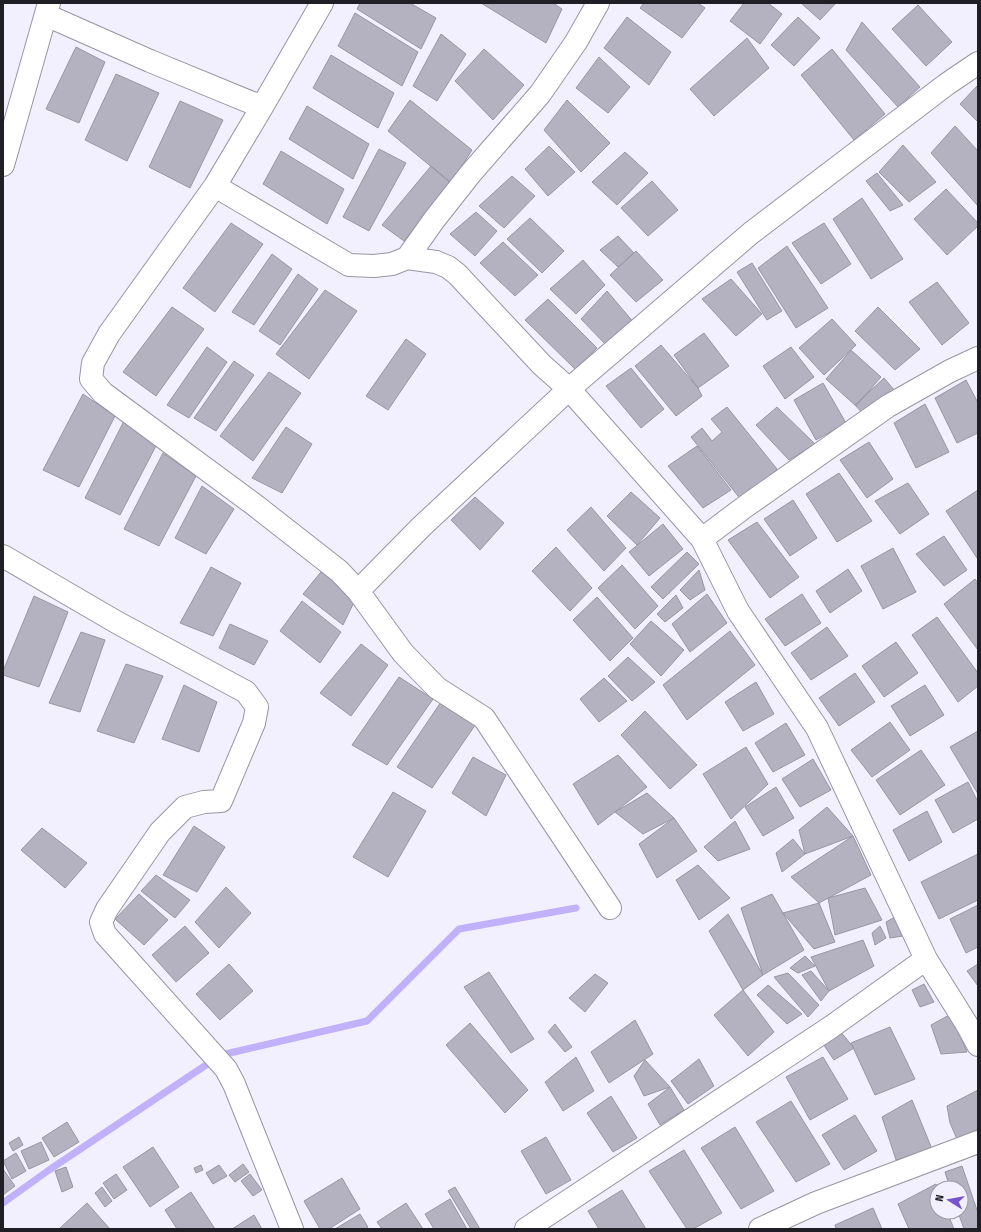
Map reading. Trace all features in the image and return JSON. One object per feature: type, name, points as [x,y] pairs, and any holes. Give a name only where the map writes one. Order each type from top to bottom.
[{"type":"street","points":[[322,3],[215,186],[109,334],[93,363],[91,379],[103,393],[256,506],[339,572],[358,590],[403,653],[437,688],[484,718],[610,908]]},
{"type":"street","points":[[407,258],[434,220],[471,173],[540,94],[576,42],[598,3]]},
{"type":"street","points":[[3,165],[48,9],[150,61],[262,107]]},
{"type":"street","points":[[358,590],[421,527],[569,389],[750,233],[947,84],[978,63]]},
{"type":"street","points":[[215,186],[349,266],[392,264],[407,258],[436,262],[448,267],[457,274],[542,365],[569,389],[702,539],[738,611],[817,728],[926,958],[966,1022],[978,1045]]},
{"type":"street","points":[[702,539],[746,506],[888,406],[950,371],[978,358]]},
{"type":"street","points":[[3,556],[118,623],[246,692],[257,707],[254,723],[221,800],[204,802],[185,807],[160,832],[107,910],[101,922],[105,934],[230,1076],[292,1229]]},
{"type":"street","points":[[535,1227],[831,1027],[926,958]]},
{"type":"street","points":[[760,1229],[816,1203],[978,1142]]},
{"type":"building","points":[[360,3],[410,3],[436,18],[421,49],[357,9]]},
{"type":"building","points":[[481,3],[553,3],[562,9],[546,43]]},
{"type":"building","points":[[644,3],[698,3],[705,8],[682,38],[640,8]]},
{"type":"building","points":[[744,3],[768,3],[782,14],[760,44],[730,21]]},
{"type":"building","points":[[801,3],[836,3],[820,20]]},
{"type":"building","points":[[918,5],[952,42],[926,66],[892,29]]},
{"type":"building","points":[[355,13],[418,52],[402,86],[338,46]]},
{"type":"building","points":[[627,17],[671,52],[649,85],[604,48]]},
{"type":"building","points":[[798,17],[820,38],[794,66],[771,45]]},
{"type":"building","points":[[862,22],[920,87],[898,107],[846,50]]},
{"type":"building","points":[[441,34],[466,54],[437,101],[413,86]]},
{"type":"building","points":[[747,38],[769,68],[714,116],[690,89]]},
{"type":"building","points":[[76,47],[105,62],[79,123],[46,109]]},
{"type":"building","points":[[484,49],[524,85],[493,120],[455,81]]},
{"type":"building","points":[[832,49],[885,114],[854,140],[801,75]]},
{"type":"building","points":[[331,55],[394,93],[378,128],[313,88]]},
{"type":"building","points":[[599,57],[630,87],[608,113],[576,88]]},
{"type":"building","points":[[116,74],[159,93],[127,161],[85,140]]},
{"type":"building","points":[[978,85],[978,122],[960,104]]},
{"type":"building","points":[[410,100],[472,150],[451,183],[388,131]]},
{"type":"building","points":[[567,100],[610,143],[581,172],[544,130]]},
{"type":"building","points":[[180,101],[223,120],[190,188],[149,167]]},
{"type":"building","points":[[307,106],[369,144],[353,179],[289,139]]},
{"type":"building","points":[[955,126],[978,151],[978,206],[931,153]]},
{"type":"building","points":[[903,145],[936,182],[909,202],[879,172]]},
{"type":"building","points":[[549,146],[575,172],[548,196],[525,169]]},
{"type":"building","points":[[379,149],[406,163],[369,231],[343,217]]},
{"type":"building","points":[[281,151],[344,189],[327,224],[263,184]]},
{"type":"building","points":[[625,152],[648,173],[617,205],[592,182]]},
{"type":"building","points":[[431,166],[451,183],[404,241],[382,225]]},
{"type":"building","points":[[877,173],[903,205],[890,211],[866,181]]},
{"type":"building","points":[[512,176],[535,196],[504,228],[479,206]]},
{"type":"building","points":[[652,181],[678,210],[648,236],[621,208]]},
{"type":"building","points":[[946,189],[978,223],[978,226],[947,255],[914,219]]},
{"type":"building","points":[[862,198],[903,259],[871,279],[833,219]]},
{"type":"building","points":[[476,212],[497,231],[475,256],[450,234]]},
{"type":"building","points":[[530,218],[564,251],[542,273],[507,239]]},
{"type":"building","points":[[231,223],[263,244],[215,312],[183,288]]},
{"type":"building","points":[[824,223],[851,264],[821,284],[792,243]]},
{"type":"building","points":[[618,236],[634,253],[618,267],[600,250]]},
{"type":"building","points":[[503,242],[538,275],[515,296],[480,263]]},
{"type":"building","points":[[787,246],[828,308],[796,328],[758,268]]},
{"type":"building","points":[[636,251],[663,280],[636,302],[610,275]]},
{"type":"building","points":[[272,254],[292,269],[254,325],[232,312]]},
{"type":"building","points":[[583,260],[605,285],[576,314],[550,289]]},
{"type":"building","points":[[752,263],[782,311],[767,320],[737,272]]},
{"type":"building","points":[[298,274],[318,289],[280,345],[259,331]]},
{"type":"building","points":[[731,279],[762,314],[736,336],[702,299]]},
{"type":"building","points":[[937,282],[969,323],[942,345],[909,302]]},
{"type":"building","points":[[325,290],[357,311],[309,379],[276,354]]},
{"type":"building","points":[[607,291],[635,324],[608,347],[581,319]]},
{"type":"building","points":[[548,299],[597,348],[575,369],[525,320]]},
{"type":"building","points":[[172,307],[204,329],[156,396],[123,372]]},
{"type":"building","points":[[878,307],[920,349],[895,370],[855,331]]},
{"type":"building","points":[[832,319],[856,345],[824,375],[799,348]]},
{"type":"building","points":[[704,333],[729,366],[698,388],[674,355]]},
{"type":"building","points":[[406,339],[426,354],[388,410],[366,396]]},
{"type":"building","points":[[661,345],[698,388],[702,396],[676,416],[635,366]]},
{"type":"building","points":[[207,347],[227,362],[189,418],[167,405]]},
{"type":"building","points":[[791,347],[814,377],[785,399],[763,366]]},
{"type":"building","points":[[851,350],[881,377],[856,406],[826,379]]},
{"type":"building","points":[[234,361],[254,375],[216,431],[194,418]]},
{"type":"building","points":[[631,368],[664,409],[641,428],[606,386]]},
{"type":"building","points":[[269,372],[301,393],[253,461],[220,436]]},
{"type":"building","points":[[884,378],[895,391],[866,417],[855,405]]},
{"type":"building","points":[[966,380],[978,403],[978,433],[957,443],[935,398]]},
{"type":"building","points":[[823,383],[846,423],[816,440],[794,400]]},
{"type":"building","points":[[83,394],[115,416],[79,487],[43,470]]},
{"type":"building","points":[[925,404],[949,452],[916,468],[894,423]]},
{"type":"building","points":[[727,407],[777,469],[746,506],[691,437],[702,428],[712,441],[722,432],[711,419]]},
{"type":"building","points":[[777,407],[815,444],[789,460],[756,425]]},
{"type":"building","points":[[124,421],[157,444],[120,515],[85,498]]},
{"type":"building","points":[[286,427],[312,444],[282,493],[252,478]]},
{"type":"building","points":[[869,442],[893,479],[867,498],[840,460]]},
{"type":"building","points":[[697,446],[731,490],[703,508],[668,466]]},
{"type":"building","points":[[163,453],[196,476],[159,546],[124,529]]},
{"type":"building","points":[[839,473],[872,521],[837,542],[806,494]]},
{"type":"building","points":[[908,483],[929,514],[900,534],[875,501]]},
{"type":"building","points":[[202,486],[234,509],[206,554],[175,538]]},
{"type":"building","points":[[978,490],[978,557],[977,558],[946,511]]},
{"type":"building","points":[[631,492],[660,518],[637,545],[607,516]]},
{"type":"building","points":[[475,497],[504,523],[480,550],[451,520]]},
{"type":"building","points":[[793,500],[817,538],[790,556],[764,519]]},
{"type":"building","points":[[591,507],[626,548],[604,571],[567,530]]},
{"type":"building","points":[[757,522],[799,577],[770,598],[728,540]]},
{"type":"building","points":[[663,524],[683,549],[649,576],[629,552]]},
{"type":"building","points":[[944,536],[967,570],[944,586],[916,554]]},
{"type":"building","points":[[556,547],[592,588],[570,611],[532,571]]},
{"type":"building","points":[[893,548],[916,592],[883,609],[861,566]]},
{"type":"building","points":[[687,552],[699,564],[663,599],[651,587]]},
{"type":"building","points":[[622,565],[658,606],[635,629],[598,588]]},
{"type":"building","points":[[211,567],[241,583],[213,636],[180,623]]},
{"type":"building","points":[[325,567],[356,598],[343,625],[303,594]]},
{"type":"building","points":[[848,569],[862,591],[830,613],[816,591]]},
{"type":"building","points":[[699,570],[705,590],[690,600],[680,590]]},
{"type":"building","points":[[975,579],[978,583],[978,650],[944,604]]},
{"type":"building","points":[[707,594],[727,623],[690,652],[672,624]]},
{"type":"building","points":[[802,594],[821,623],[785,646],[765,619]]},
{"type":"building","points":[[676,595],[683,608],[665,622],[657,614]]},
{"type":"building","points":[[34,596],[68,612],[39,687],[3,675],[3,671]]},
{"type":"building","points":[[597,597],[633,638],[610,661],[573,620]]},
{"type":"building","points":[[302,601],[341,632],[320,663],[280,631]]},
{"type":"building","points":[[937,617],[978,673],[978,686],[958,702],[912,635]]},
{"type":"building","points":[[651,621],[684,650],[661,676],[630,644]]},
{"type":"building","points":[[230,624],[268,641],[254,665],[219,648]]},
{"type":"building","points":[[827,627],[848,656],[811,680],[791,653]]},
{"type":"building","points":[[730,631],[755,665],[687,720],[663,685]]},
{"type":"building","points":[[81,632],[105,640],[80,712],[49,703]]},
{"type":"building","points":[[896,642],[918,673],[884,697],[862,666]]},
{"type":"building","points":[[361,644],[388,665],[351,716],[320,693]]},
{"type":"building","points":[[628,657],[655,682],[632,701],[608,676]]},
{"type":"building","points":[[126,664],[163,676],[134,743],[97,731]]},
{"type":"building","points":[[855,673],[875,702],[839,726],[819,698]]},
{"type":"building","points":[[399,677],[433,699],[387,765],[352,745]]},
{"type":"building","points":[[604,678],[627,701],[599,722],[580,699]]},
{"type":"building","points":[[756,682],[774,714],[743,731],[725,702]]},
{"type":"building","points":[[184,685],[217,702],[199,752],[162,739]]},
{"type":"building","points":[[925,685],[944,715],[910,736],[891,706]]},
{"type":"building","points":[[443,699],[478,721],[432,788],[397,767]]},
{"type":"building","points":[[645,711],[697,765],[670,789],[621,735]]},
{"type":"building","points":[[890,722],[910,750],[872,777],[851,750]]},
{"type":"building","points":[[786,723],[805,755],[773,772],[755,743]]},
{"type":"building","points":[[978,731],[978,794],[950,747]]},
{"type":"building","points":[[746,747],[768,784],[731,819],[703,774]]},
{"type":"building","points":[[921,750],[945,785],[900,815],[876,780]]},
{"type":"building","points":[[618,755],[647,787],[598,825],[573,784]]},
{"type":"building","points":[[473,757],[506,775],[486,816],[452,793]]},
{"type":"building","points":[[813,759],[831,790],[800,807],[782,779]]},
{"type":"building","points":[[968,782],[978,802],[978,819],[953,833],[935,800]]},
{"type":"building","points":[[776,787],[794,818],[763,836],[745,807]]},
{"type":"building","points":[[393,792],[426,811],[388,877],[353,857]]},
{"type":"building","points":[[647,793],[674,818],[643,834],[615,812]]},
{"type":"building","points":[[827,807],[853,836],[805,854],[799,830]]},
{"type":"building","points":[[927,811],[942,842],[909,861],[893,830]]},
{"type":"building","points":[[674,818],[697,851],[657,878],[639,844]]},
{"type":"building","points":[[735,821],[750,849],[718,861],[704,847]]},
{"type":"building","points":[[194,826],[225,847],[197,892],[163,875]]},
{"type":"building","points":[[42,828],[87,863],[65,888],[21,850]]},
{"type":"building","points":[[853,836],[871,875],[819,903],[791,877]]},
{"type":"building","points":[[793,839],[805,854],[782,872],[776,853]]},
{"type":"building","points":[[978,854],[978,900],[939,919],[921,882]]},
{"type":"building","points":[[698,865],[730,898],[699,920],[676,880]]},
{"type":"building","points":[[156,875],[190,900],[175,918],[141,891]]},
{"type":"building","points":[[226,887],[251,913],[219,948],[195,922]]},
{"type":"building","points":[[865,888],[882,920],[835,935],[828,898]]},
{"type":"building","points":[[139,894],[168,920],[144,945],[115,919]]},
{"type":"building","points":[[772,894],[804,950],[763,975],[741,908]]},
{"type":"building","points":[[819,903],[835,942],[814,949],[783,913]]},
{"type":"building","points":[[978,905],[978,947],[966,953],[950,919]]},
{"type":"building","points":[[728,914],[763,975],[743,990],[709,931]]},
{"type":"building","points":[[895,917],[903,936],[890,938],[886,922]]},
{"type":"building","points":[[185,926],[209,953],[176,982],[152,955]]},
{"type":"building","points":[[880,926],[886,938],[875,945],[872,933]]},
{"type":"building","points":[[863,940],[874,966],[829,991],[811,957]]},
{"type":"building","points":[[805,956],[815,966],[798,973],[790,968]]},
{"type":"building","points":[[229,964],[253,991],[220,1020],[196,994]]},
{"type":"building","points":[[978,964],[978,986],[967,971]]},
{"type":"building","points":[[811,971],[829,991],[821,1001],[802,975]]},
{"type":"building","points":[[489,972],[534,1039],[511,1053],[464,987]]},
{"type":"building","points":[[788,973],[819,1005],[808,1017],[774,977]]},
{"type":"building","points":[[595,974],[608,983],[585,1012],[569,998]]},
{"type":"building","points":[[924,984],[934,1002],[920,1007],[912,990]]},
{"type":"building","points":[[768,985],[802,1014],[787,1024],[757,995]]},
{"type":"building","points":[[743,990],[774,1032],[748,1056],[714,1015]]},
{"type":"building","points":[[951,1014],[967,1052],[941,1054],[931,1025]]},
{"type":"building","points":[[635,1020],[653,1054],[609,1083],[591,1052]]},
{"type":"building","points":[[470,1023],[528,1090],[505,1113],[446,1045]]},
{"type":"building","points":[[555,1024],[572,1047],[565,1052],[548,1032]]},
{"type":"building","points":[[890,1027],[915,1079],[875,1095],[851,1043]]},
{"type":"building","points":[[840,1031],[854,1048],[834,1060],[823,1044]]},
{"type":"building","points":[[576,1057],[594,1091],[563,1111],[545,1082]]},
{"type":"building","points":[[823,1057],[848,1099],[810,1120],[786,1077]]},
{"type":"building","points":[[699,1059],[714,1086],[688,1104],[671,1081]]},
{"type":"building","points":[[645,1060],[670,1087],[644,1096],[634,1076]]},
{"type":"building","points":[[670,1087],[684,1110],[660,1125],[648,1104]]},
{"type":"building","points":[[978,1090],[978,1129],[957,1139],[950,1123],[947,1106]]},
{"type":"building","points":[[611,1096],[637,1138],[613,1152],[587,1113]]},
{"type":"building","points":[[912,1100],[932,1149],[896,1160],[882,1117]]},
{"type":"building","points":[[791,1101],[830,1164],[796,1182],[756,1122]]},
{"type":"building","points":[[855,1115],[877,1151],[844,1170],[822,1135]]},
{"type":"building","points":[[67,1122],[79,1142],[54,1157],[42,1138]]},
{"type":"building","points":[[735,1127],[774,1191],[741,1209],[701,1148]]},
{"type":"building","points":[[19,1137],[23,1145],[13,1151],[9,1143]]},
{"type":"building","points":[[546,1137],[571,1180],[546,1194],[521,1151]]},
{"type":"building","points":[[41,1142],[49,1160],[29,1169],[21,1151]]},
{"type":"building","points":[[153,1147],[179,1187],[150,1207],[123,1167]]},
{"type":"building","points":[[684,1150],[722,1213],[693,1229],[687,1229],[649,1171]]},
{"type":"building","points":[[16,1153],[26,1171],[12,1179],[3,1161]]},
{"type":"building","points":[[243,1164],[249,1172],[235,1182],[229,1175]]},
{"type":"building","points":[[201,1165],[203,1170],[196,1173],[194,1168]]},
{"type":"building","points":[[219,1165],[227,1176],[213,1184],[206,1173]]},
{"type":"building","points":[[962,1166],[967,1180],[948,1180],[945,1172]]},
{"type":"building","points":[[66,1167],[73,1187],[62,1192],[55,1171]]},
{"type":"building","points":[[3,1169],[15,1186],[3,1195]]},
{"type":"building","points":[[116,1174],[127,1190],[114,1199],[103,1183]]},
{"type":"building","points":[[250,1174],[262,1190],[253,1196],[241,1181]]},
{"type":"building","points":[[342,1178],[360,1209],[329,1229],[320,1229],[304,1201]]},
{"type":"building","points":[[102,1187],[112,1201],[105,1207],[95,1193]]},
{"type":"building","points":[[455,1187],[480,1229],[471,1229],[448,1191]]},
{"type":"building","points":[[969,1187],[978,1213],[978,1229],[964,1229],[961,1220],[969,1220]]},
{"type":"building","points":[[929,1188],[929,1220],[950,1220],[954,1229],[909,1229],[898,1204]]},
{"type":"building","points":[[622,1190],[646,1229],[599,1229],[588,1211]]},
{"type":"building","points":[[191,1192],[215,1229],[177,1229],[165,1210]]},
{"type":"building","points":[[450,1199],[467,1229],[434,1229],[425,1214]]},
{"type":"building","points":[[87,1203],[110,1229],[59,1229]]},
{"type":"building","points":[[406,1203],[423,1229],[382,1229],[377,1222]]},
{"type":"building","points":[[873,1208],[882,1229],[836,1229],[835,1225]]},
{"type":"building","points":[[360,1214],[368,1227],[364,1229],[335,1229]]},
{"type":"building","points":[[254,1215],[262,1229],[232,1229]]},
{"type":"waterway","points":[[3,1203],[49,1170],[221,1055],[367,1021],[459,929],[576,908]]}]
